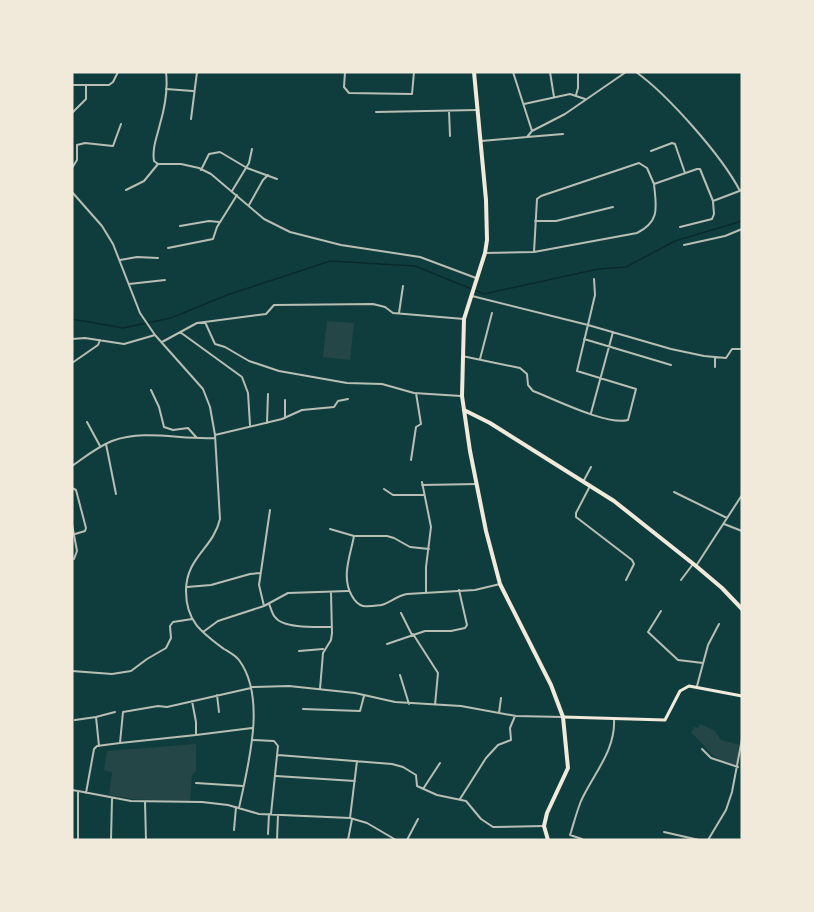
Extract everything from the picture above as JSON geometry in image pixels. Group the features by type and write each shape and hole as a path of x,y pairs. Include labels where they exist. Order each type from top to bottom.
{"highway":[{"path":"474,72 487,215 485,253 464,319 462,396 486,531 500,584 551,685 563,717 568,768 547,813 544,826 548,840"},
{"path":"464,410 490,423 626,510 722,588 742,609"}],"main road":[{"path":"563,717 665,720 680,691 689,686 742,696"}],"street":[{"path":"72,85 111,84 118,72"},
{"path":"158,165 154,161 153,151 164,107 166,72"},
{"path":"191,119 197,72"},
{"path":"345,72 344,87 349,93 412,94 414,72"},
{"path":"513,72 532,131"},
{"path":"550,72 554,97"},
{"path":"576,95 579,86 578,72"},
{"path":"527,137 532,131 565,114 626,72"},
{"path":"636,72 694,130 731,174 741,191 713,201"},
{"path":"72,113 86,99 86,86"},
{"path":"166,88 194,91"},
{"path":"524,104 570,94 585,100"},
{"path":"449,111 450,136"},
{"path":"376,112 477,111"},
{"path":"72,168 77,160 78,145 85,143 114,146 121,124"},
{"path":"481,141 563,134"},
{"path":"651,151 675,144 685,173"},
{"path":"232,191 247,168 252,149"},
{"path":"201,170 206,157 214,152 220,152 247,168 277,178"},
{"path":"126,190 144,181 158,165 181,164 201,170 232,191 264,219 290,232 341,245 420,256 476,279"},
{"path":"485,253 534,252 619,237 643,230 654,220 655,216 654,184 644,165 635,164 537,199 534,252"},
{"path":"654,184 700,169 713,201 714,214 712,219 680,227"},
{"path":"249,205 268,175"},
{"path":"72,192 105,230 120,260 140,313 155,335 203,389 210,407 220,519 216,532 190,566 186,587 187,608 192,619 203,632 238,659 252,688 251,740 234,830"},
{"path":"168,248 213,239 220,222 237,195"},
{"path":"535,220 556,221 614,207"},
{"path":"180,226 209,221 220,222"},
{"path":"684,245 725,236 742,229"},
{"path":"120,260 158,258"},
{"path":"462,356 520,368 527,374 528,385 533,391 591,413 624,421 629,418 636,389 577,371 595,295 594,279"},
{"path":"129,284 165,280"},
{"path":"399,314 403,286"},
{"path":"471,295 588,324 671,349 726,358 732,349 742,349"},
{"path":"162,342 205,322 258,316 270,312 274,305 373,304 399,314 464,319"},
{"path":"480,359 492,313"},
{"path":"205,322 215,344 269,368 347,383 382,384 416,393 462,396"},
{"path":"180,332 242,377 248,393 250,425"},
{"path":"591,413 613,332"},
{"path":"72,339 85,338 124,344 155,335"},
{"path":"584,339 671,365"},
{"path":"72,363 98,345 100,340"},
{"path":"715,357 715,368"},
{"path":"151,390 159,407 164,427 173,430 188,428 199,439"},
{"path":"411,460 416,428 421,424 416,393"},
{"path":"267,423 268,394"},
{"path":"72,466 100,447 121,438 137,435 199,439 285,418 302,410 334,407 338,401 348,399"},
{"path":"285,400 285,418"},
{"path":"87,422 100,447"},
{"path":"106,444 111,459 116,494"},
{"path":"583,482 591,467"},
{"path":"426,592 426,567 431,527 422,484 477,483"},
{"path":"590,486 576,517 632,560 632,570 626,580"},
{"path":"72,488 76,490 86,528 85,531 75,534"},
{"path":"384,489 393,495 424,495"},
{"path":"674,492 727,518"},
{"path":"681,580 724,524 742,495"},
{"path":"264,606 259,591 260,573 270,510"},
{"path":"72,524 77,551 74,559"},
{"path":"724,524 742,531"},
{"path":"330,529 354,536 387,536 410,547 429,549"},
{"path":"354,536 346,574 348,591 357,605 383,604 399,595 475,590 500,584"},
{"path":"186,587 211,585 260,573"},
{"path":"387,644 430,630 451,631 465,628 467,625 459,590"},
{"path":"320,689 324,649 331,640 331,591"},
{"path":"203,632 224,618 264,606 288,593 348,591"},
{"path":"269,604 274,616 280,621 302,627 332,627"},
{"path":"661,611 648,632 678,660 703,663"},
{"path":"401,613 412,635 438,673 435,705"},
{"path":"72,670 112,674 131,671 147,658 166,648 171,638 170,626 173,622 192,619"},
{"path":"697,686 708,645 720,624"},
{"path":"299,651 324,649"},
{"path":"400,675 409,704"},
{"path":"120,743 122,714 126,711 192,701 252,688 284,686 320,689 409,704 461,706 516,716 563,717"},
{"path":"217,695 219,712"},
{"path":"303,709 360,711 364,696"},
{"path":"499,713 501,698"},
{"path":"192,701 196,735"},
{"path":"75,720 115,712"},
{"path":"460,799 486,758 498,746 511,740 510,728 516,716"},
{"path":"96,717 99,746"},
{"path":"568,840 582,801 612,742 615,730 614,718"},
{"path":"86,793 94,749 99,746 252,728"},
{"path":"708,840 728,806 738,767 742,739"},
{"path":"251,740 276,742 278,746 268,834"},
{"path":"702,749 711,758 738,767"},
{"path":"278,756 385,763 403,767 416,775 415,784 437,795 469,803 481,819 493,827 544,826"},
{"path":"348,840 357,761"},
{"path":"423,789 440,763"},
{"path":"276,776 355,781"},
{"path":"196,783 243,786"},
{"path":"72,790 112,799 145,802 202,801 238,807 251,812 351,818 367,823 396,840"},
{"path":"78,792 78,840"},
{"path":"111,840 112,799"},
{"path":"145,802 146,840"},
{"path":"276,840 279,814"},
{"path":"407,840 418,819"},
{"path":"664,832 699,840"},
{"path":"570,835 582,839"}],"shaded area":[{"path":"327,321 354,323 350,360 323,357"},
{"path":"700,724 714,730 721,740 739,745 737,765 714,756 691,733 694,727 698,728"},
{"path":"196,744 196,771 192,775 190,802 133,799 109,795 112,772 104,770 107,751"}],"waterway":[{"path":"72,319 123,328 171,318 227,295 330,261 415,266 484,294 598,269 626,267 675,241 742,221"}]}
